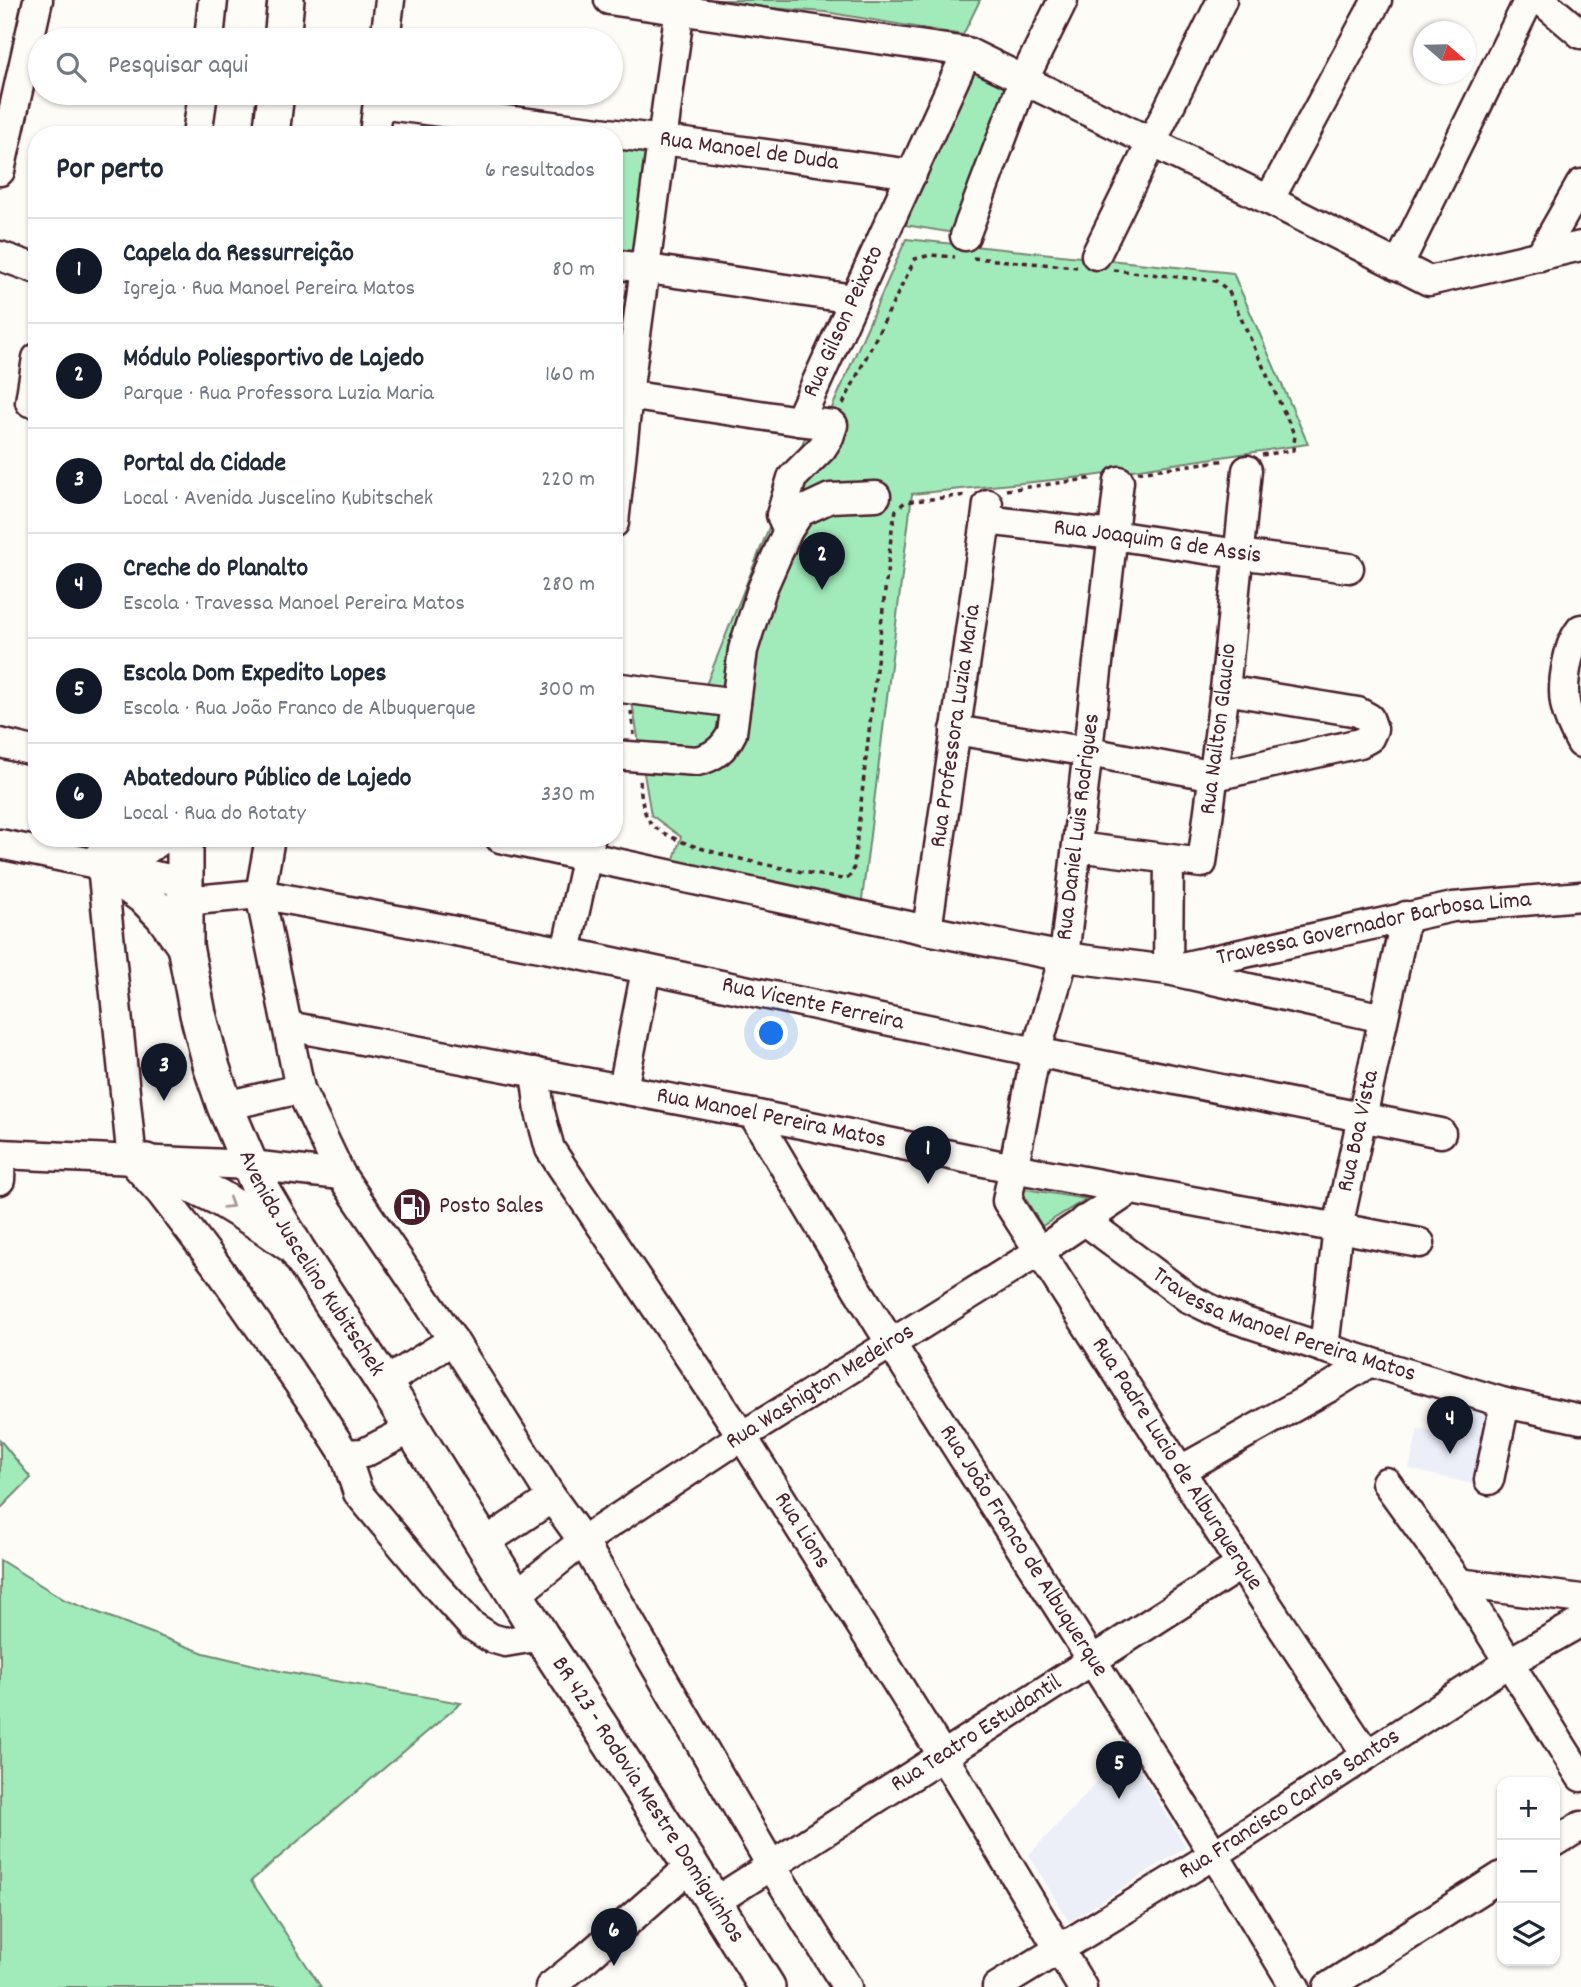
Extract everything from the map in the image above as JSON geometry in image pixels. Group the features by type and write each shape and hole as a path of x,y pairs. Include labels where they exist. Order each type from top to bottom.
{"main road":[{"path":"283,28 286,0"},
{"path":"272,126 275,105"},
{"path":"103,852 133,854 144,847"},
{"name":"Avenida Juscelino Kubitschek","path":"185,847 185,946 212,1068 258,1184 546,1643"},
{"path":"103,852 163,915 185,946"},
{"path":"139,1161 218,1197 298,1250"},
{"name":"BR 423 - Rodovia Mestre Domiguinhos","path":"546,1643 766,1987"}],"street":[{"path":"30,28 38,0"},
{"path":"210,28 214,0"},
{"path":"386,28 390,0"},
{"path":"609,0 680,5 967,51 1429,281 1581,246"},
{"path":"964,250 1024,79 1063,0"},
{"path":"1092,264 1222,0"},
{"path":"1269,200 1377,0"},
{"path":"1398,266 1529,0"},
{"path":"1541,0 1581,34"},
{"path":"623,384 646,268 680,5"},
{"path":"0,172 5,118 28,36"},
{"name":"Rua Gilson Peixoto","path":"623,394 799,421 967,51"},
{"path":"198,126 201,105"},
{"path":"375,126 377,105"},
{"name":"Rua Manoel de Duda","path":"410,105 523,126"},
{"name":"Rua Manoel de Duda","path":"623,137 912,174"},
{"path":"1541,256 1581,184"},
{"path":"0,256 28,267"},
{"path":"623,265 854,299"},
{"path":"788,530 781,515 792,478 822,447 833,425 799,421"},
{"name":"Rua Nailton Glaucio","path":"1077,847 1202,863 1225,690 1238,554 1242,462"},
{"name":"Rua Daniel Luis Rodrigues","path":"1013,1168 1035,1052 1064,957 1120,477"},
{"path":"625,756 697,761 718,753 732,733 743,650 762,589 788,530 800,512 831,498 876,496"},
{"name":"Rua Joaquim G de Assis","path":"988,501 1113,535 1349,568"},
{"name":"Rua Professora Luzia Maria","path":"927,930 988,501"},
{"path":"1581,629 1572,642 1562,691 1566,711 1581,743"},
{"path":"623,688 736,703"},
{"path":"955,730 1215,776 1360,743 1369,738 1373,729 1369,718 1359,712 1225,690"},
{"path":"0,743 28,750"},
{"name":"Rua Vicente Ferreira","path":"0,844 28,846"},
{"name":"Rua Vicente Ferreira","path":"39,847 103,852 184,891 260,894 566,952 1035,1052 1441,1133"},
{"path":"268,847 260,894 300,1089 341,1175 453,1340 552,1498 583,1541 771,1865 847,1987"},
{"path":"566,952 589,848 927,930 1064,957 1168,970 1383,1018"},
{"path":"103,852 139,1161 219,1269 313,1404 345,1454 358,1493 471,1625 491,1638 505,1642 546,1643"},
{"path":"1168,970 1169,859"},
{"name":"Travessa Governador Barbosa Lima","path":"1168,970 1453,907 1581,896"},
{"name":"Rua Boa Vista","path":"1324,1348 1338,1227 1406,916"},
{"path":"623,1089 646,970"},
{"name":"Rua Manoel Pereira Matos","path":"288,1026 753,1114 1013,1168 1420,1243"},
{"name":"Rua Lions","path":"535,1072 540,1112 550,1149 742,1436 943,1756 1082,1987"},
{"path":"225,1106 300,1089"},
{"name":"Rua João Franco de Albuquerque","path":"753,1114 891,1343 1215,1854 1295,1987"},
{"path":"0,1162 139,1161 250,1165 341,1175"},
{"name":"Rua Padre Lucio de Alburquerque","path":"1013,1168 1007,1201 1241,1565 1367,1755"},
{"name":"Rua Washigton Medeiros","path":"516,1595 583,1541 742,1436 1040,1251 1132,1189"},
{"name":"Travessa Manoel Pereira Matos","path":"1084,1220 1188,1298 1222,1314 1505,1403 1581,1419"},
{"path":"384,1383 453,1340"},
{"path":"1181,1470 1370,1362"},
{"path":"1489,1480 1505,1403"},
{"path":"345,1454 364,1453 413,1429"},
{"path":"1386,1482 1460,1583 1581,1777"},
{"path":"484,1543 552,1498"},
{"name":"Rua Teatro Estudantil","path":"713,1903 1241,1565"},
{"path":"1460,1583 1581,1599"},
{"name":"Rua Francisco Carlos Santos","path":"997,1987 1215,1854 1508,1663 1581,1622"},
{"path":"1558,1840 1581,1826"},
{"path":"550,1987 691,1866"},
{"path":"1328,1987 1497,1879"}],"path":[{"path":"623,711 625,756 650,823 669,837 768,865 848,878 853,873 896,510 905,502 988,501 1120,477 1242,462 1293,450 1295,444 1295,436 1227,290 1216,281 964,250 915,259 833,425"}],"shaded area":[{"path":"1470,1404 1497,1412 1480,1486 1409,1469 1418,1429 1462,1438"},
{"path":"1127,1750 1186,1847 1069,1922 1029,1855"}],"green space":[{"path":"691,0 980,0 963,35 825,12"},
{"path":"974,66 1011,86 954,233 905,225"},
{"path":"623,148 654,153 640,261 623,259"},
{"path":"906,239 1233,273 1308,444 1092,476 912,494 861,908 673,862 681,837 651,815 631,696 705,687 806,435 821,433"},
{"path":"1019,1188 1086,1199 1042,1226"},
{"path":"0,1440 31,1478 0,1509"},
{"path":"0,1560 65,1600 204,1653 284,1672 461,1703 251,1881 321,1987 0,1987"}],"place":[{"name":"Módulo Poliesportivo de Lajedo","path":"822,590"},
{"name":"Portal da Cidade","path":"164,1101"},
{"name":"Capela da Ressurreição","path":"928,1184"},
{"name":"Posto Sales","path":"412,1207"},
{"name":"Creche do Planalto","path":"1450,1454"},
{"name":"Escola Dom Expedito Lopes","path":"1119,1799"},
{"name":"Abatedouro Público de Lajedo","path":"614,1966"}]}
